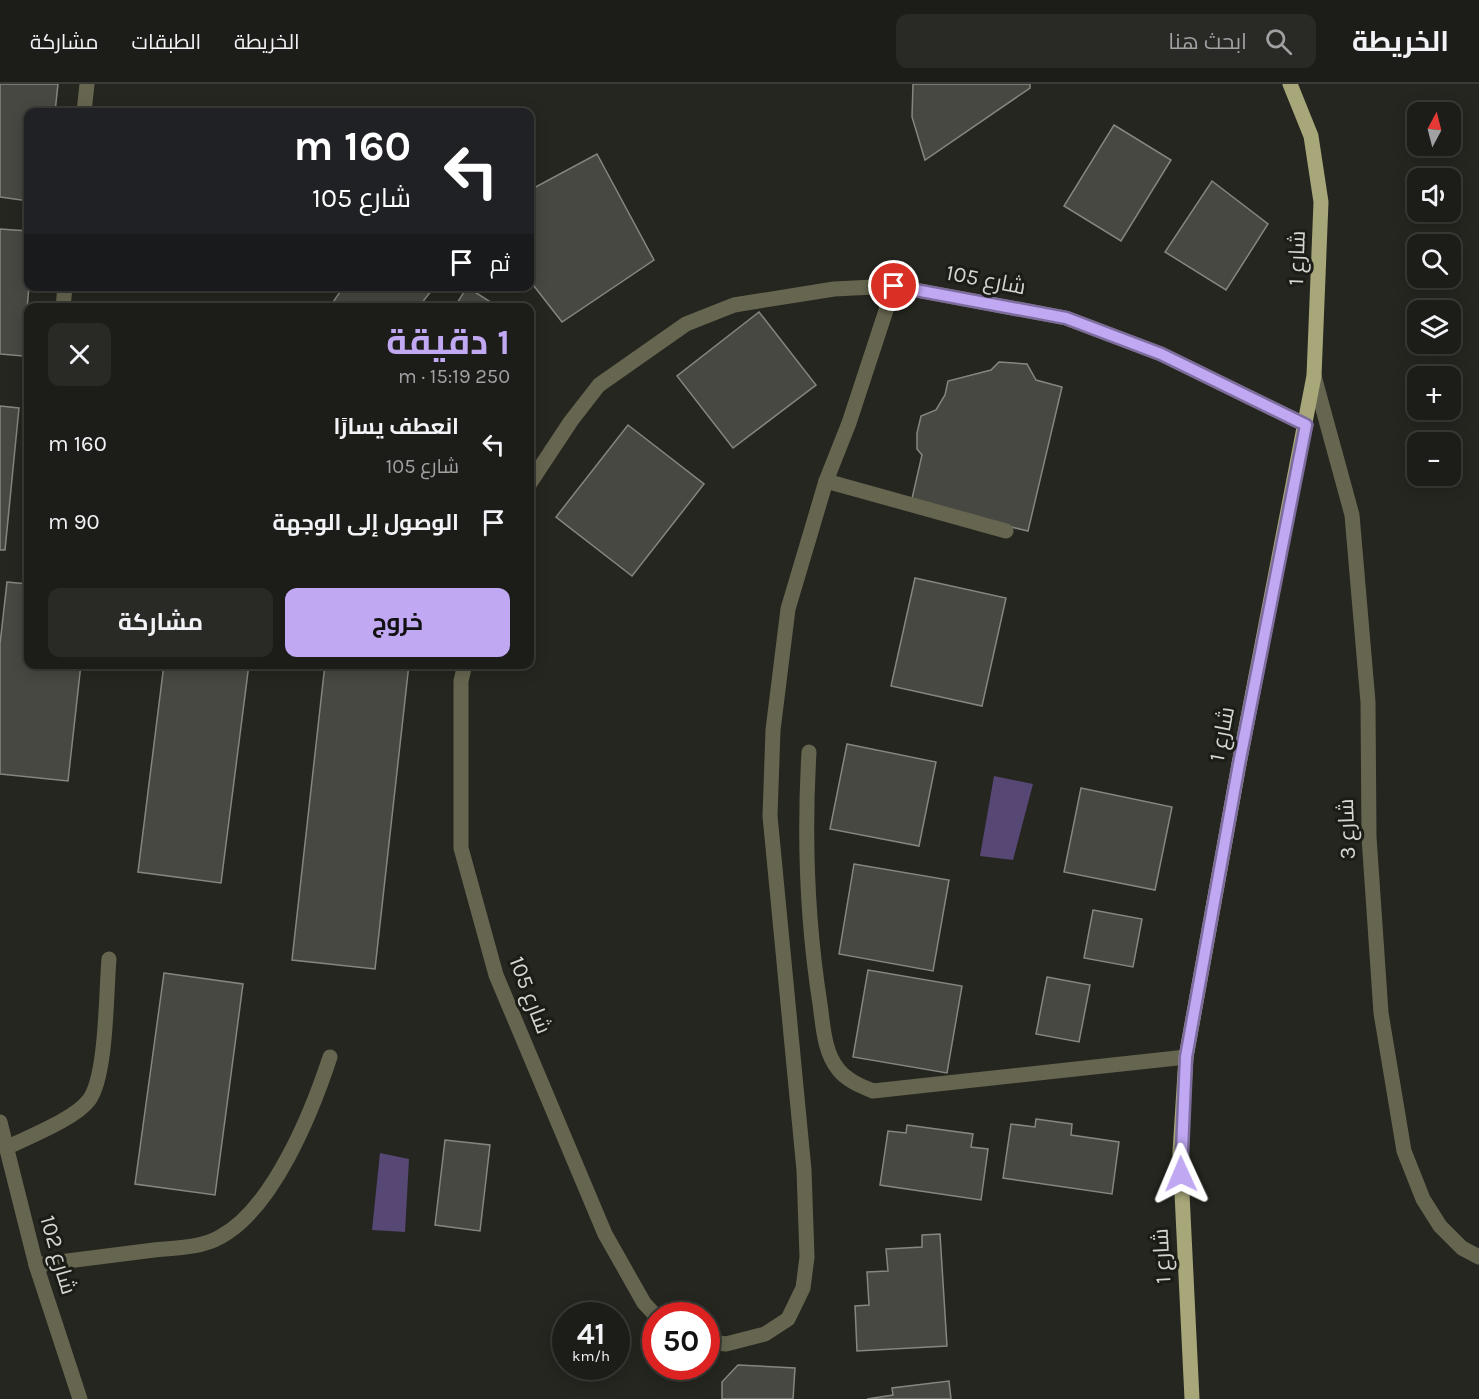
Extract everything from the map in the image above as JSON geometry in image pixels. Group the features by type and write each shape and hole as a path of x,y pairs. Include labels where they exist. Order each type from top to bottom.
{"main road":[{"name":"شارع 1","path":"1192,1399 1180,1152 1186,1057 1239,764 1314,376 1321,202 1311,136 1290,84"}],"street":[{"path":"84,108 87,84"},
{"path":"720,1343 726,1344 765,1334 788,1319 803,1288 807,1257 804,1170 770,816 773,730 788,609 826,481 849,423 894,286"},
{"name":"شارع 105","path":"534,477 571,421 599,385 686,324 734,304 834,289 894,286 1066,318 1161,354 1306,425"},
{"name":"شارع 3","path":"1314,376 1353,515 1368,702 1369,837 1381,1013 1404,1151 1423,1198 1440,1226 1462,1248 1479,1257"},
{"path":"826,481 1006,531"},
{"name":"شارع 105","path":"464,669 461,681 461,848 475,904 496,975 605,1234 643,1302"},
{"path":"809,752 807,788 809,918 825,1041 838,1069 853,1082 873,1091 1186,1057"},
{"path":"6,1148 69,1116 88,1101 95,1090 101,1055 109,959"},
{"path":"36,1265 190,1246 219,1238 241,1222 292,1152 315,1104 330,1058"},
{"name":"شارع 102","path":"0,1122 36,1265 80,1399"}],"shaded area":[{"path":"994,776 1033,784 1013,860 980,856"},
{"path":"380,1153 409,1159 405,1232 372,1230"}],"building":[{"path":"0,84 58,84 55,108 24,108 24,200 0,197"},
{"path":"913,84 1030,84 1030,88 925,160 912,117"},
{"path":"1114,125 1171,160 1121,241 1064,206"},
{"path":"597,154 654,260 562,322 534,286 534,188"},
{"path":"1212,181 1268,224 1226,290 1165,252"},
{"path":"0,229 24,231 24,291 29,291 28,303 24,303 23,356 0,354"},
{"path":"341,291 431,291 422,303 332,303"},
{"path":"465,291 473,291 492,303 457,303"},
{"path":"759,312 816,385 733,448 677,376"},
{"path":"999,362 1027,364 1036,380 1062,387 1028,531 911,503 922,455 917,449 917,433 921,416 936,410 945,395 948,381 991,370"},
{"path":"0,406 19,408 5,550 0,550"},
{"path":"628,425 704,484 632,576 556,517"},
{"path":"915,578 1006,598 982,706 891,686"},
{"path":"7,582 24,584 24,669 80,669 68,781 0,774 0,644"},
{"path":"163,669 248,669 221,883 138,872"},
{"path":"324,669 408,669 375,969 292,960"},
{"path":"847,744 936,762 919,846 830,829"},
{"path":"1081,788 1172,807 1155,890 1064,872"},
{"path":"854,864 949,880 933,971 839,954"},
{"path":"1093,910 1142,919 1133,967 1084,958"},
{"path":"868,970 962,986 947,1073 853,1057"},
{"path":"164,973 243,984 215,1195 135,1184"},
{"path":"1047,977 1090,985 1079,1042 1036,1034"},
{"path":"1036,1119 1072,1124 1071,1135 1119,1142 1112,1194 1003,1178 1011,1124 1035,1127"},
{"path":"907,1125 973,1134 971,1147 988,1149 981,1200 880,1185 888,1131 906,1133"},
{"path":"445,1140 490,1145 480,1231 435,1225"},
{"path":"940,1234 947,1346 857,1351 855,1306 869,1305 867,1272 888,1271 886,1249 922,1247 922,1235"},
{"path":"738,1365 795,1368 793,1399 722,1399 722,1382"},
{"path":"949,1381 951,1399 867,1399 893,1395 892,1388"}],"route":[{"path":"894,286 1066,318 1161,354 1306,425 1239,764 1186,1057 1180,1152 1181,1174"}]}
